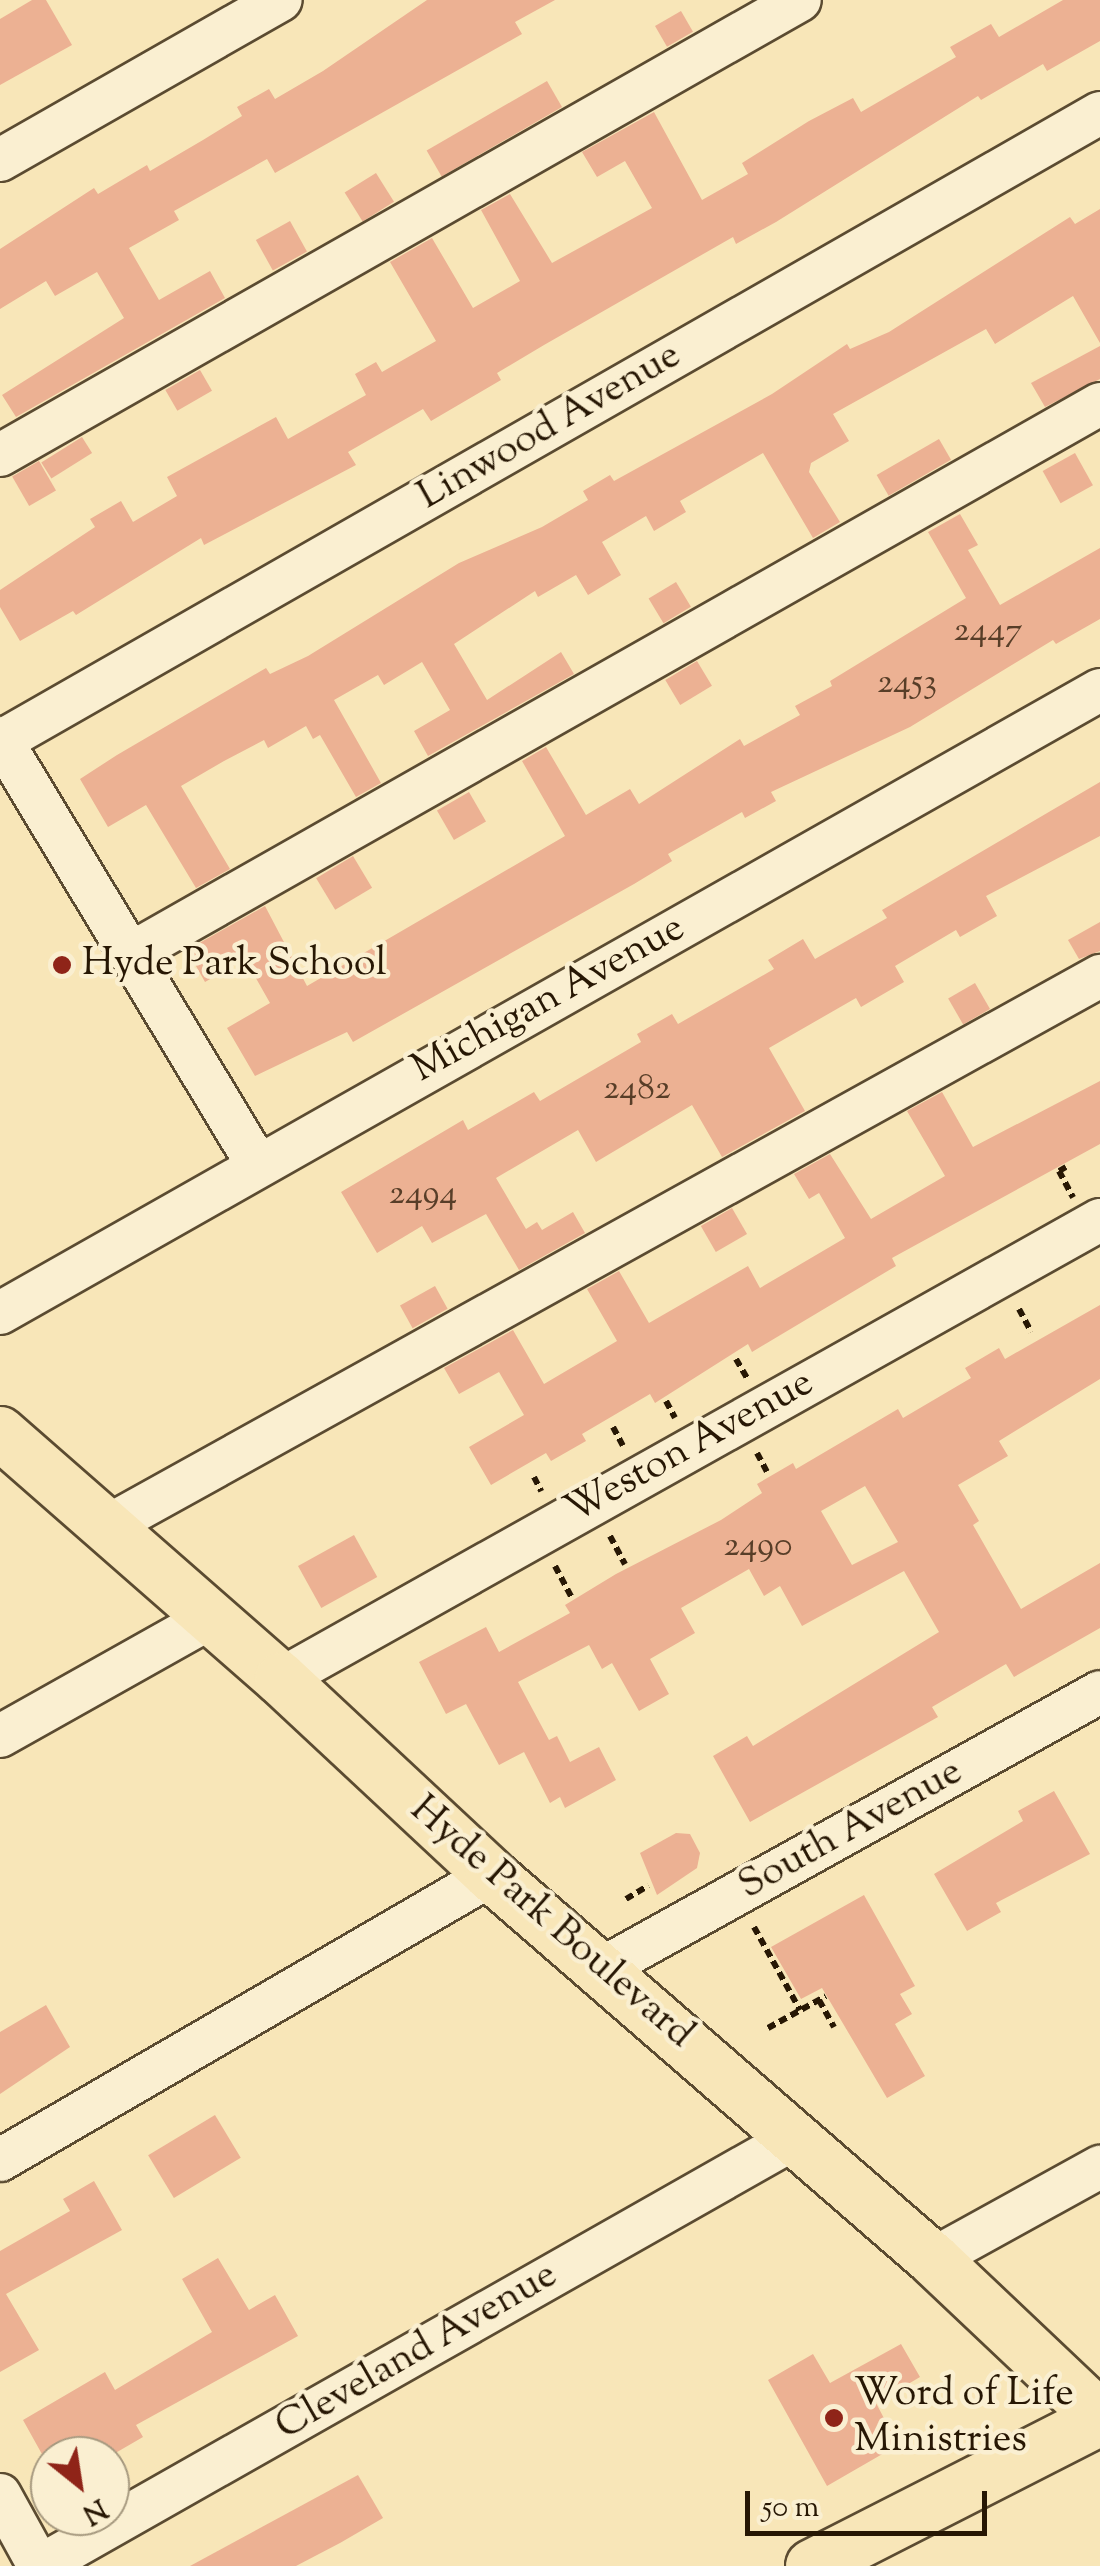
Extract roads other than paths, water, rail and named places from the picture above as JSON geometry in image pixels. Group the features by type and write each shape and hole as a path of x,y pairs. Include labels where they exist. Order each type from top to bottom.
{"main road":[{"name":"Hyde Park Boulevard","path":"0,1433 281,1679 490,1875 603,1968 933,2259 1100,2418"},
{"path":"812,2566 1100,2418"}],"street":[{"path":"0,160 281,0"},
{"path":"0,455 800,0"},
{"name":"Linwood Avenue","path":"1,740 1100,112"},
{"path":"130,954 1100,404"},
{"name":"Michigan Avenue","path":"0,1314 258,1164 1100,690"},
{"path":"1,740 258,1164"},
{"path":"106,1527 1100,976"},
{"name":"Weston Avenue","path":"281,1679 1088,1212"},
{"path":"0,1736 210,1618"},
{"name":"South Avenue","path":"603,1968 1100,1692"},
{"path":"0,2160 490,1875"},
{"name":"Cleveland Avenue","path":"40,2566 794,2138"},
{"path":"933,2259 1100,2167"},
{"path":"0,2494 40,2566"}],"place":[{"name":"Hyde Park School","path":"62,965"},
{"name":"Word of Life Ministries","path":"834,2418"}]}
